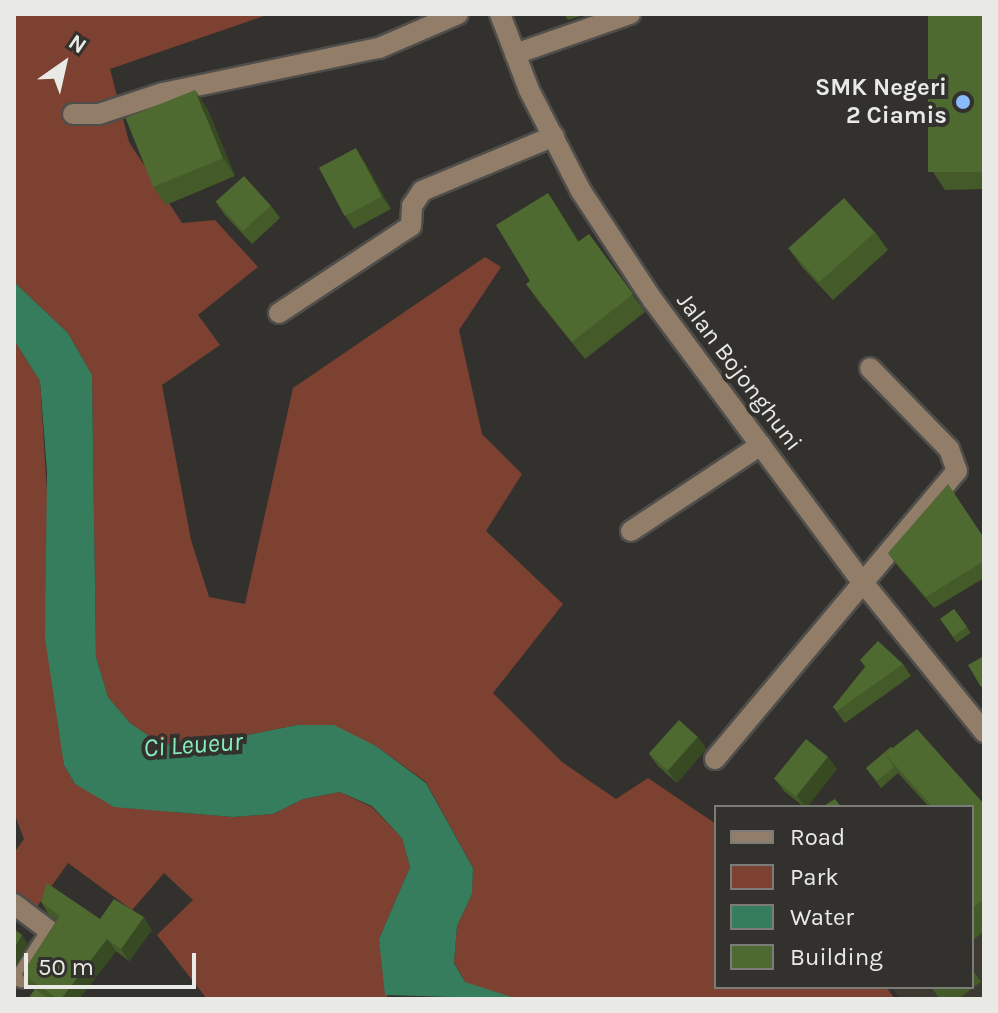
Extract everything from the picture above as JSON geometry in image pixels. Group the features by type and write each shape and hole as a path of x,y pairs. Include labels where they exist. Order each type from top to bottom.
{"street":[{"path":"73,114 99,114 163,93 379,48 458,14"},
{"name":"Jalan Bojonghuni","path":"500,14 515,54 581,191 652,299 861,580 984,732"},
{"path":"515,54 630,14"},
{"path":"279,313 411,226 412,206 422,191 554,136"},
{"path":"715,759 861,580 958,468 949,449 870,368"},
{"path":"631,531 761,445"},
{"path":"14,904 51,932 22,977"}],"shaded area":[{"path":"984,881 984,999 901,999 894,989 974,989 974,889"}],"green space":[{"path":"14,14 270,14 110,69 129,142 182,223 215,220 258,267 198,315 220,345 162,385 191,540 209,597 245,604 293,388 485,257 501,267 459,330 482,434 522,474 486,531 563,604 493,693 562,762 616,799 648,778 714,823 714,989 888,989 895,999 518,999 488,993 465,982 454,962 457,926 472,894 473,868 426,782 376,746 297,725 183,748 158,742 130,723 108,697 96,657 92,375 68,333 14,282"},
{"path":"14,340 40,381 64,765 75,784 174,812 233,817 273,814 303,799 340,792 372,807 402,838 410,867 379,939 388,999 207,999 157,935 193,900 164,873 132,910 68,863 36,908 14,892 14,853 24,839 14,813"}],"water":[{"path":"14,282 68,333 92,375 96,657 108,697 130,723 158,742 183,748 297,725 334,725 376,746 426,783 473,868 472,894 457,926 454,963 465,982 518,999 385,995 379,939 410,867 402,838 372,806 340,792 303,799 273,814 233,817 114,807 75,784 64,765 45,638 47,472 40,381 14,340"}],"building":[{"name":"SMK Negeri 2 Ciamis","path":"928,14 984,14 984,172 928,172"},
{"path":"195,90 223,159 153,187 125,118"},
{"path":"356,148 382,197 345,216 319,168"},
{"path":"244,176 271,206 243,231 216,201"},
{"path":"548,193 578,242 589,234 633,294 572,342 526,284 530,281 496,225"},
{"path":"844,198 875,232 819,282 788,248"},
{"path":"948,484 984,538 984,561 926,597 888,553"},
{"path":"954,609 967,627 953,637 940,619"},
{"path":"878,641 903,664 837,711 833,707 866,666 860,660"},
{"path":"984,656 984,686 981,687 968,665"},
{"path":"679,720 698,737 667,770 649,753"},
{"path":"917,729 984,804 984,899 974,906 974,805 931,805 885,754"},
{"path":"806,739 828,757 796,796 774,779"},
{"path":"891,747 885,754 894,767 877,781 866,768"},
{"path":"835,799 840,805 825,805"},
{"path":"47,883 100,919 114,899 144,917 121,949 107,939 61,999 22,974 60,916 41,902"},
{"path":"14,929 22,935 14,949"},
{"path":"35,989 49,999 28,999"}],"place":[{"name":"SMK Negeri 2 Ciamis","path":"963,102"}],"water label":[{"name":"Ci Leueur","path":"193,745"}]}
